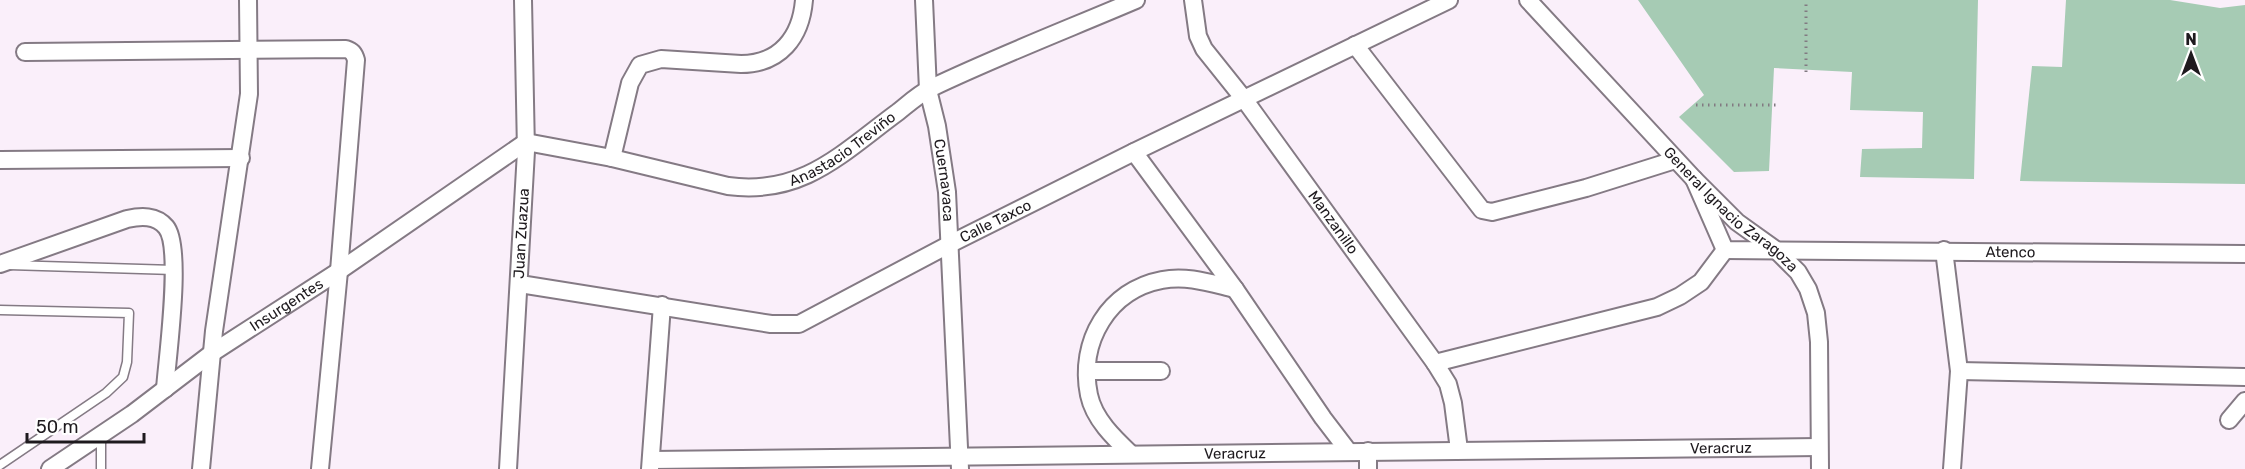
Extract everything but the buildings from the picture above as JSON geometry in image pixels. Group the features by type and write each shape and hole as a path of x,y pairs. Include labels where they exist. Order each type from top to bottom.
{"street":[{"path":"201,469 212,353 249,94 248,0"},
{"name":"Juan Zuazua","path":"508,469 520,284 526,142 524,0"},
{"path":"612,158 630,83 640,65 661,59 741,64 766,61 788,45 798,28 804,0"},
{"name":"Cuernavaca","path":"924,0 928,90 944,164 960,462"},
{"name":"Anastacio Treviño","path":"526,142 612,158 729,186 759,188 780,186 813,174 928,90 1136,0"},
{"name":"Manzanillo","path":"1193,0 1198,36 1204,49 1244,99 1436,363 1448,384 1453,403 1459,450"},
{"name":"Calle Taxco","path":"520,284 771,324 800,324 950,244 1134,152 1449,0"},
{"name":"General Ignacio Zaragoza","path":"1528,0 1675,160 1737,222 1776,250 1798,272 1808,290 1816,313 1820,342 1820,469"},
{"path":"1355,45 1482,210 1492,212 1586,188 1675,160"},
{"path":"25,52 249,49 346,49 351,51 356,60 320,469"},
{"name":"Insurgentes","path":"50,469 165,389 212,353 339,272 526,142"},
{"path":"1134,152 1235,289 1323,418 1349,452"},
{"path":"0,160 241,158"},
{"path":"1436,363 1657,307 1701,282 1725,250 1694,179"},
{"path":"0,265 127,219 147,217 158,220 167,228 171,236 174,270 165,389"},
{"name":"Atenco","path":"1725,250 2245,254"},
{"path":"1944,250 1959,371 1952,469"},
{"path":"1131,454 1098,417 1089,395 1087,371 1097,325 1117,301 1141,285 1164,279 1188,278 1235,289"},
{"path":"650,465 662,305"},
{"path":"1087,371 1161,371"},
{"path":"1959,371 2245,377"},
{"path":"2229,420 2245,401"},
{"name":"Veracruz","path":"650,465 960,462 1131,454 1819,447"},
{"path":"1368,451 1368,469"}],"lane":[{"path":"0,265 174,270"},
{"path":"0,310 129,313 127,362 123,377 106,393 0,465"},
{"path":"101,434 102,469"}],"path":[{"path":"1806,0 1806,72"},
{"path":"1696,105 1779,105"}],"green space":[{"path":"1638,0 1978,0 1974,179 1860,177 1862,149 1922,148 1923,112 1850,110 1852,72 1774,68 1769,171 1734,172 1679,117 1704,95"},
{"path":"2066,0 2170,0 2220,8 2245,5 2245,184 2020,181 2032,66 2062,67"}]}
